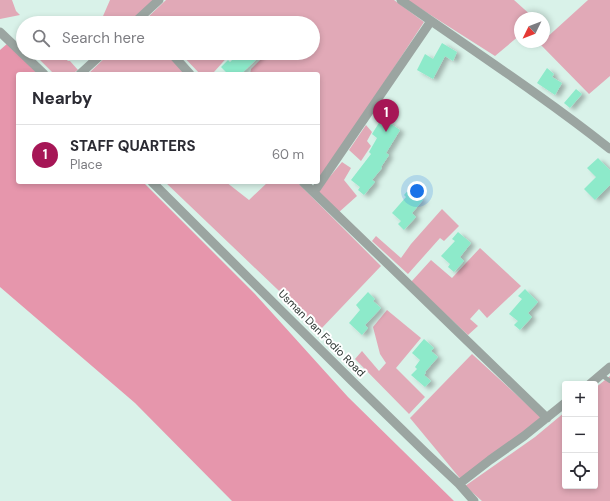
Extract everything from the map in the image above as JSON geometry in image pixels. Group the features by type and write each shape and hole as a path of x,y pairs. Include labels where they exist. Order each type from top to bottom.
{"street":[{"path":"144,16 159,0"},
{"path":"401,0 526,86 610,149"},
{"path":"320,183 431,21"},
{"path":"0,32 16,47"},
{"path":"29,60 42,72"},
{"path":"82,72 95,60"},
{"path":"177,60 188,72"},
{"name":"Usman Dan Fodio Road","path":"154,184 352,381 460,484 474,501"},
{"path":"305,184 547,418"},
{"path":"314,192 319,184"},
{"path":"594,381 610,367"},
{"path":"460,484 562,406"}],"lane":[{"path":"601,375 610,381"}],"shaded area":[{"path":"0,0 12,0 16,11 20,15 0,19"},
{"path":"110,0 154,0 137,16 103,16"},
{"path":"166,0 394,0 424,22 361,118 320,176 320,72 250,72 251,69 260,60 320,60 320,16 149,16"},
{"path":"407,0 514,0 527,12 514,12 514,40 495,56"},
{"path":"588,0 610,0 610,76 589,94 544,48 550,48 550,35"},
{"path":"8,43 16,51 16,60 24,60 36,72 16,72 16,184 145,184 255,294 348,397 454,501 232,501 135,403 0,287 0,50"},
{"path":"40,60 67,60 70,61 78,70 75,72 52,72"},
{"path":"103,60 172,60 184,72 90,72"},
{"path":"187,60 225,60 214,72 198,72"},
{"path":"366,125 372,132 367,141 371,146 361,161 349,150"},
{"path":"342,162 351,168 344,180 357,196 338,213 317,192"},
{"path":"167,184 229,184 249,200 266,184 299,184 381,266 320,330"},
{"path":"442,209 459,226 444,241 440,238 408,274 372,241 376,236 401,258 411,244"},
{"path":"480,248 521,286 487,318 479,309 470,319 478,326 468,335 411,282 431,260 452,278"},
{"path":"387,310 421,338 396,368 425,397 409,414 355,359 362,351 379,371 386,363 380,354 373,327"},
{"path":"472,354 544,420 463,482 410,418"},
{"path":"610,376 610,501 482,501 465,486 535,437 562,414 562,489 598,489 598,386"}],"building":[{"path":"442,43 457,52 453,61 445,56 433,79 417,70 425,54 433,59"},
{"path":"228,60 230,62 232,60 256,60 243,72 226,72 221,67"},
{"path":"547,68 554,74 552,77 562,83 555,95 537,83"},
{"path":"576,89 582,94 570,108 564,103"},
{"path":"382,118 400,130 386,153 389,155 381,167 382,168 372,180 375,182 364,195 358,190 360,187 351,180 371,154 369,152 377,138 372,134"},
{"path":"598,158 610,170 610,185 595,200 584,189 596,177 587,168"},
{"path":"410,188 423,200 412,213 416,217 404,230 398,224 401,221 392,213 406,197 404,195"},
{"path":"458,232 471,243 460,257 464,261 454,272 448,267 450,264 441,256 455,241 452,239"},
{"path":"525,289 538,302 528,313 532,317 520,330 514,325 518,321 509,314 522,299 518,296"},
{"path":"368,292 375,299 373,301 381,308 365,325 368,328 362,335 349,323 360,310 356,305"},
{"path":"424,339 434,348 431,351 438,357 425,372 426,373 424,375 431,381 425,387 411,375 417,369 415,367 420,360 412,353"}],"place":[{"name":"STAFF QUARTERS","path":"386,132"}]}
